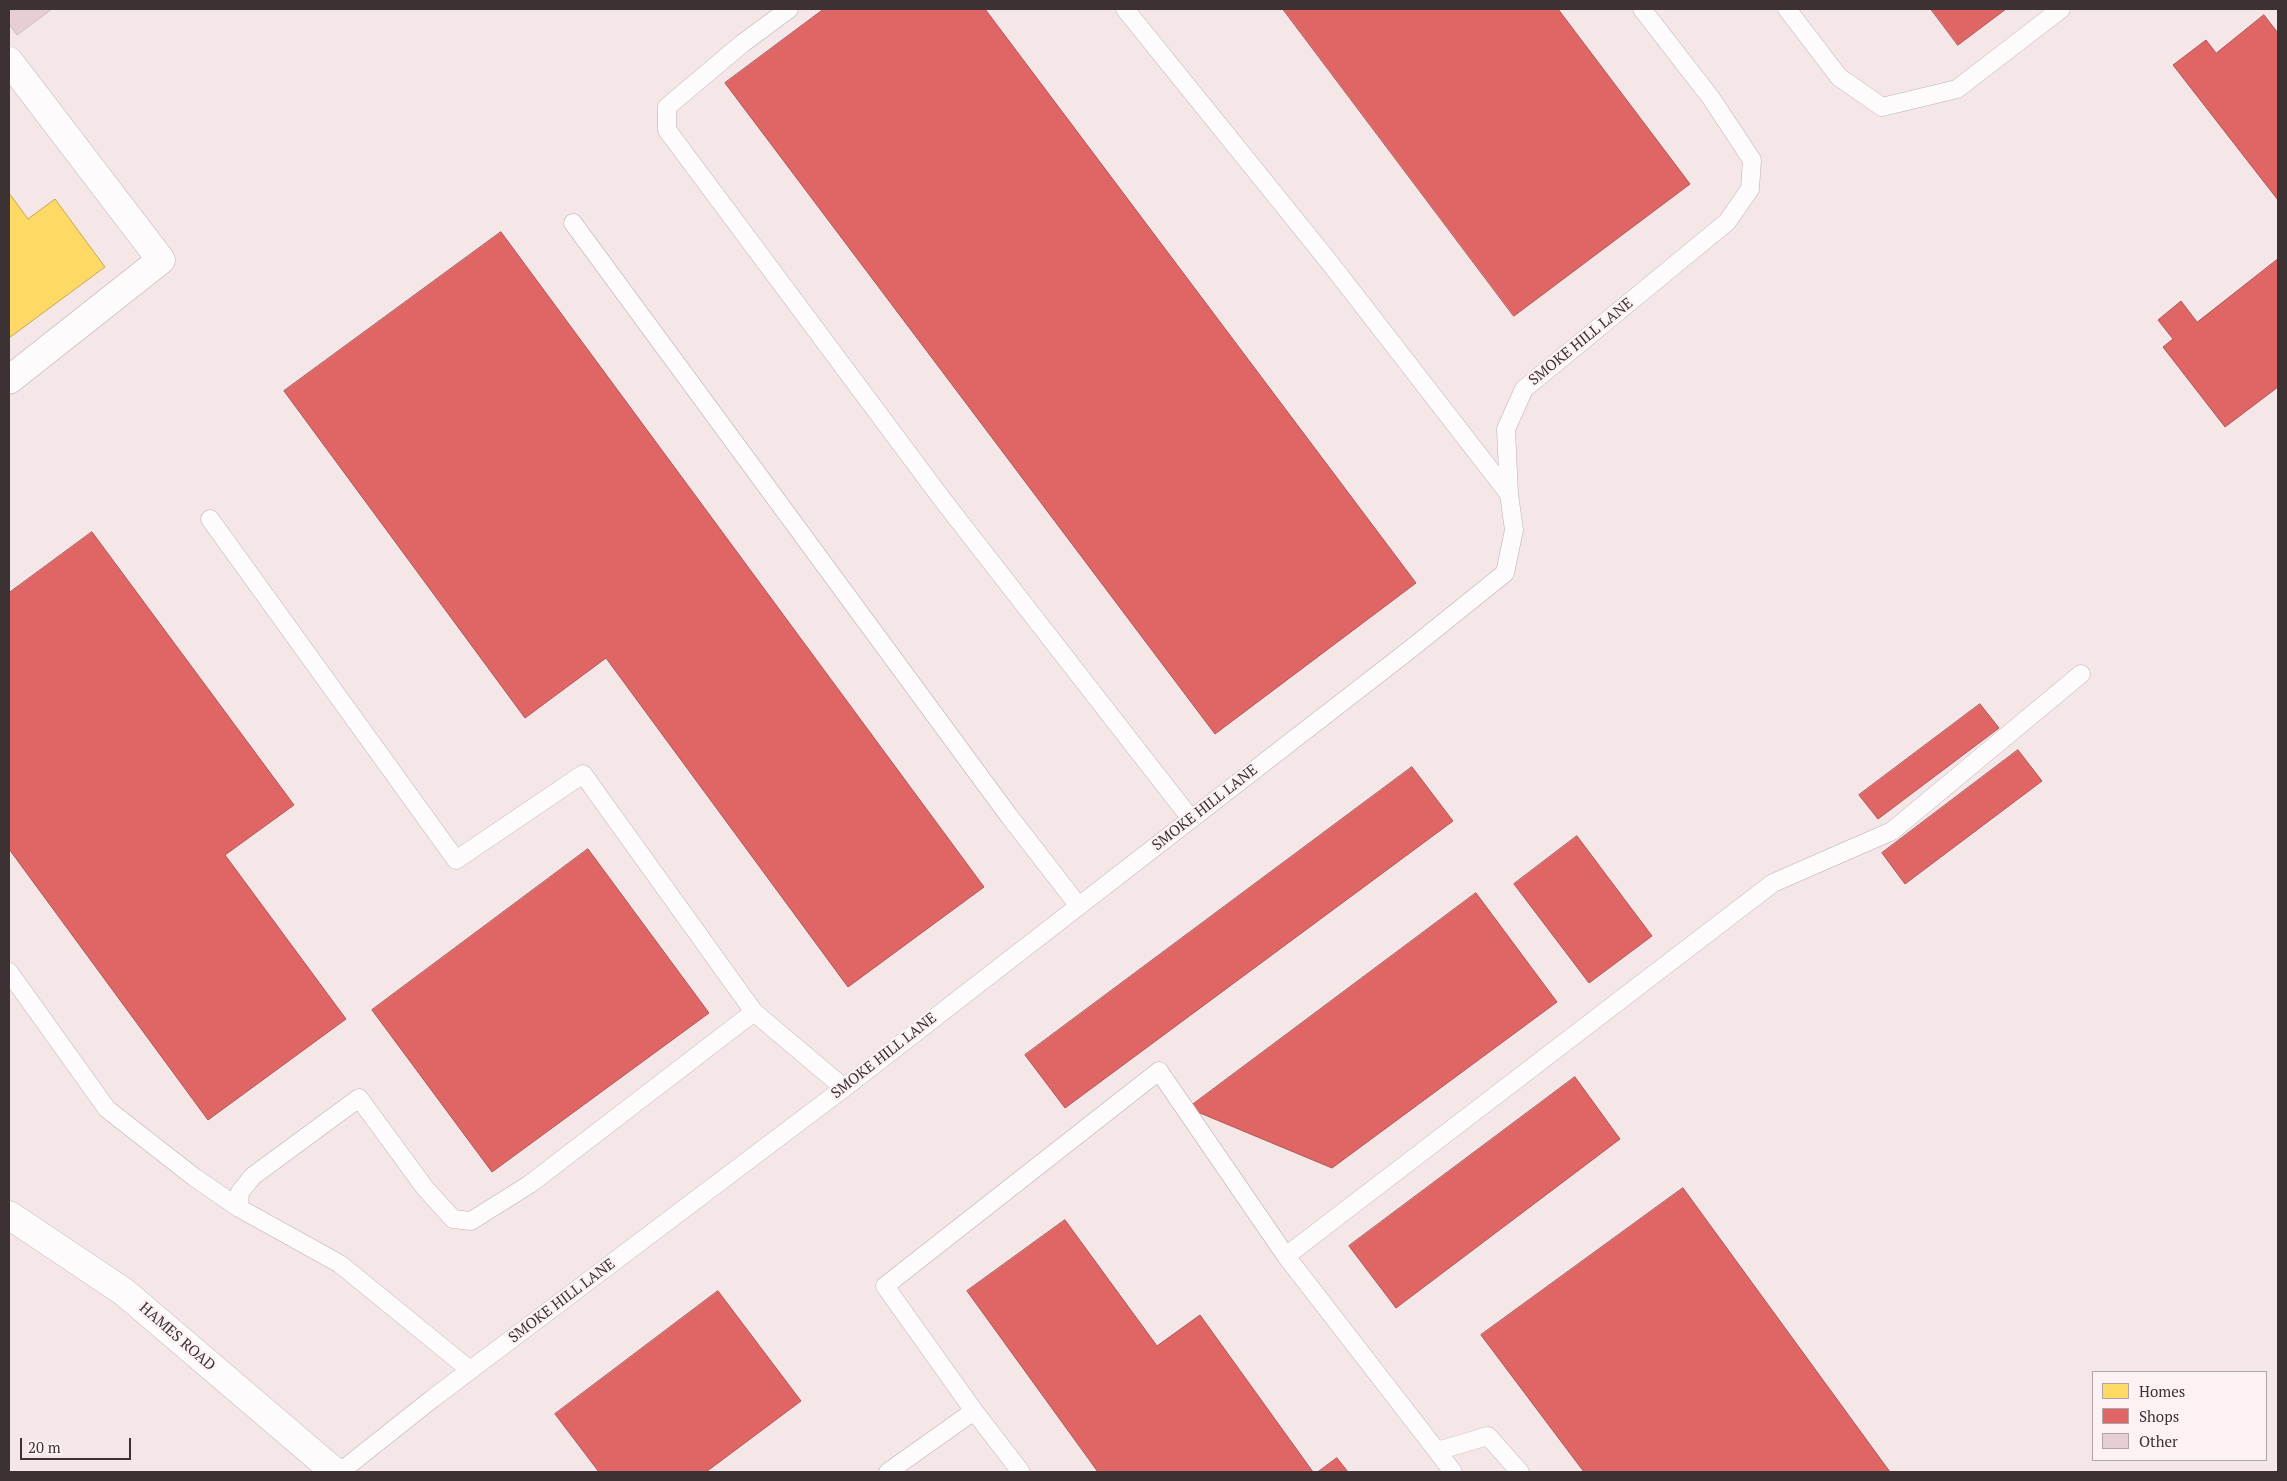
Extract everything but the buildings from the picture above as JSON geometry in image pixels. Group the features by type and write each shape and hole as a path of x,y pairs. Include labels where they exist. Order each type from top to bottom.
{"street":[{"path":"9,61 161,260 9,380"},
{"name":"HAMES ROAD","path":"9,1215 124,1292 335,1472"}],"lane":[{"path":"789,9 743,43 668,107 667,130 942,499 1191,819"},
{"path":"1126,9 1330,263 1509,494"},
{"name":"SMOKE HILL LANE","path":"340,1472 470,1370 844,1088 1505,573 1514,530 1509,494 1506,429 1524,389 1727,222 1750,189 1752,160 1711,98 1642,9"},
{"path":"1787,9 1839,77 1882,107 1957,89 2061,9"},
{"path":"573,223 1009,816 1078,905"},
{"path":"210,519 456,860 583,774 754,1012 844,1088"},
{"path":"1286,1256 1773,883 1892,831 2080,674"},
{"path":"9,972 107,1110 194,1177 239,1208 340,1264 470,1370"},
{"path":"239,1208 240,1192 252,1176 359,1098 425,1188 454,1219 471,1221 530,1184 754,1012"},
{"path":"1021,1472 974,1411 885,1286 1159,1071 1286,1256 1453,1472"},
{"path":"888,1472 974,1411"},
{"path":"1437,1451 1488,1436 1520,1472"}]}
